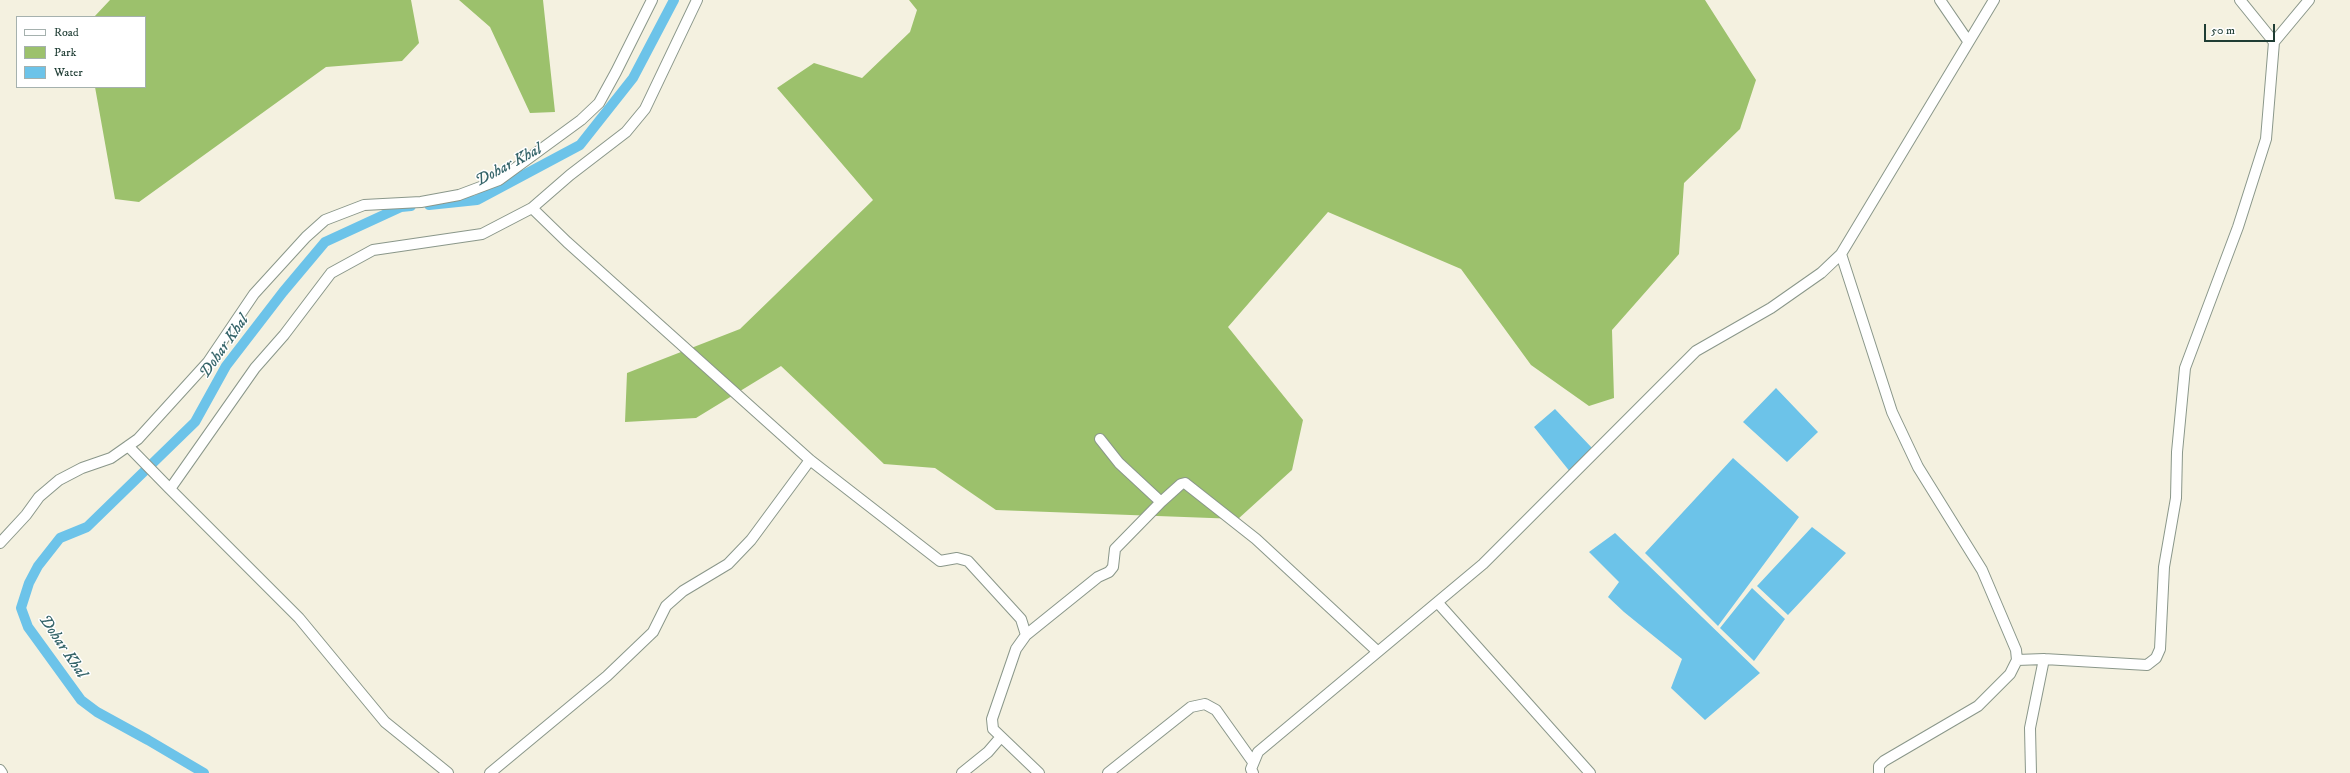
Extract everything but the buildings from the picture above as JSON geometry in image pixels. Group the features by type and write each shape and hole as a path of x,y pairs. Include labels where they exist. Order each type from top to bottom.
{"street":[{"path":"0,543 26,515 39,497 59,480 82,468 111,458 138,439 208,362 254,294 306,237 325,220 364,205 421,202 459,195 499,180 581,120 599,102 616,72 652,0"},
{"path":"170,489 255,368 284,335 332,274 373,250 482,234 532,208 570,174 626,132 645,109 697,0"},
{"path":"1940,0 1968,41"},
{"path":"1253,773 1251,770 1258,752 1377,651 1438,603 1483,564 1696,351 1771,308 1821,273 1841,254 1994,0"},
{"path":"2240,0 2274,42"},
{"path":"2017,660 2044,659 2147,665 2156,658 2160,649 2164,567 2176,498 2177,452 2185,368 2238,227 2266,139 2274,42 2309,0"},
{"path":"532,208 566,242 810,460 940,560 957,558 968,561 1021,619 1026,635"},
{"path":"1841,254 1892,412 1918,467 1982,570 2016,650 2017,660 2010,674 1978,706 1884,761 1879,766 1879,773"},
{"path":"1100,439 1119,462 1161,502"},
{"path":"128,446 299,618 385,722 448,773"},
{"path":"490,773 607,676 653,632 666,606 684,591 728,564 751,540 810,460"},
{"path":"1039,773 992,729 992,719 1016,649 1026,635 1098,577 1109,572 1113,567 1116,549 1161,502 1181,484 1185,483 1189,485 1267,549 1377,651"},
{"path":"1438,603 1590,773"},
{"path":"2031,773 2030,728 2044,659"},
{"path":"1108,773 1191,707 1205,704 1216,710 1253,762"},
{"path":"962,773 988,752 1000,738"}],"green space":[{"path":"110,0 411,0 419,43 402,61 326,67 139,202 115,199 95,88 146,88 146,16 95,16"},
{"path":"459,0 543,0 555,112 530,113 490,27"},
{"path":"909,0 1705,0 1756,80 1740,129 1684,183 1679,254 1612,330 1614,398 1589,406 1531,365 1461,269 1328,212 1228,327 1303,420 1292,470 1238,519 996,510 935,468 884,464 781,366 696,418 625,422 627,373 740,329 873,200 777,88 814,63 862,78 910,32 917,10"}],"water":[{"path":"1776,388 1818,432 1787,462 1743,422"},
{"path":"1555,409 1593,449 1571,473 1534,427"},
{"path":"1733,458 1799,517 1718,626 1645,553"},
{"path":"1812,527 1846,553 1788,615 1757,586"},
{"path":"1615,533 1760,673 1705,720 1671,688 1682,659 1624,612 1608,597 1619,582 1589,552"},
{"path":"1752,588 1785,619 1754,661 1720,628"}],"waterway":[{"name":"Dohar Khal","path":"429,205 477,200 580,145 633,78 674,0"},
{"name":"Dohar Khal","path":"204,773 97,712 81,700 28,627 21,608 29,583 38,566 60,538 87,527 195,422 226,366 283,292 325,242 401,207 411,206"}]}
